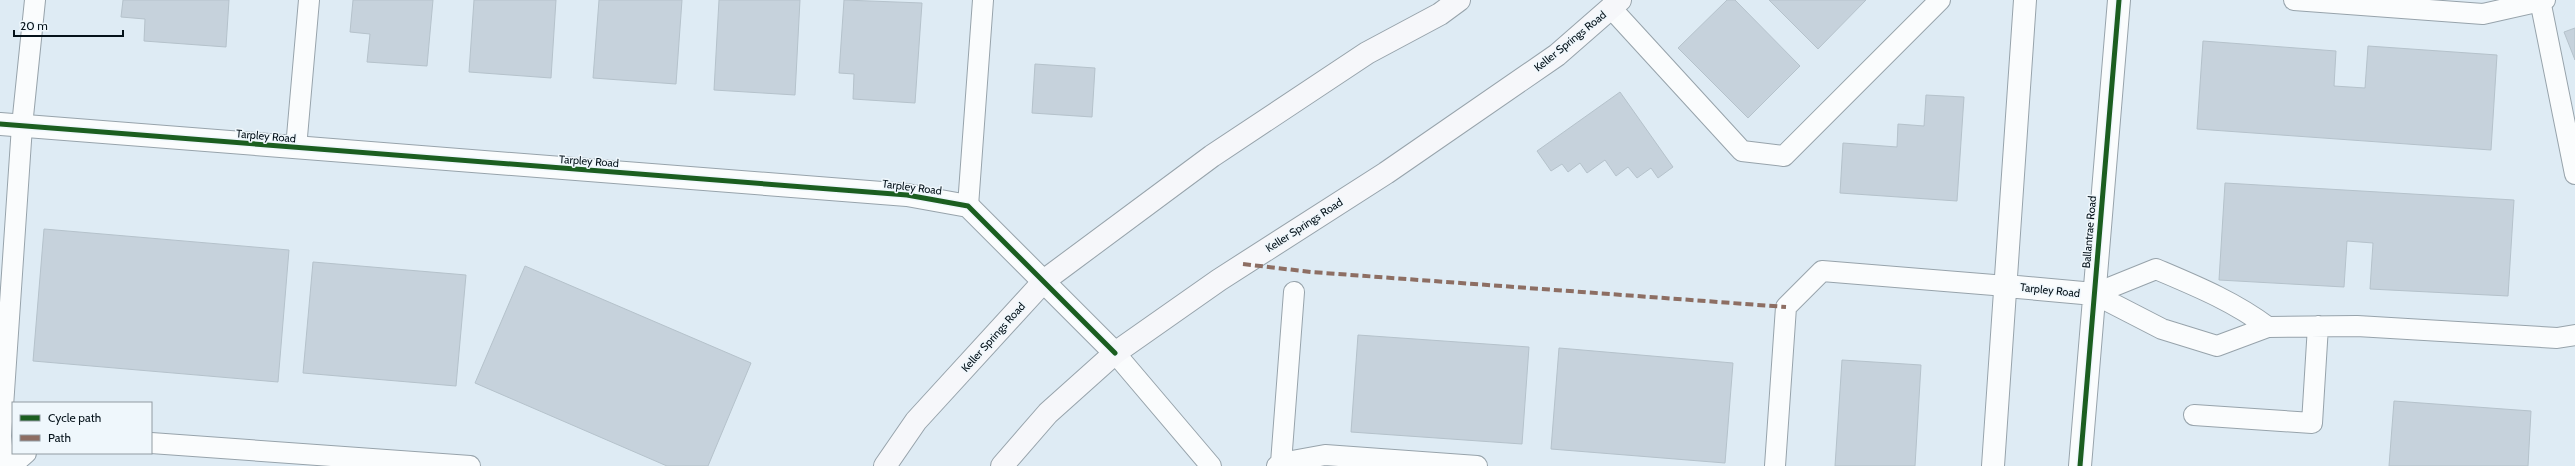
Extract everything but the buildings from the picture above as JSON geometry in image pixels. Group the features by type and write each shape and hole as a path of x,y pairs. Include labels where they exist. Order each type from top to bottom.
{"main road":[{"name":"Keller Springs Road","path":"885,466 916,421 1045,280 1212,156 1367,53 1440,14 1459,0"},
{"name":"Keller Springs Road","path":"1002,466 1048,413 1115,353 1219,280 1386,173 1550,59 1615,4"}],"street":[{"path":"1993,466 2025,0"},
{"name":"Ballantrae Road","path":"2080,466 2119,0"},
{"name":"Tarpley Road","path":"0,124 907,195 968,206"},
{"path":"968,206 1045,280 1115,353"},
{"name":"Tarpley Road","path":"2006,286 2094,294"}],"lane":[{"path":"4,466 1,436 22,126 35,0"},
{"path":"296,148 309,0"},
{"path":"968,206 983,0"},
{"path":"1615,4 1742,151 1784,156 1940,0"},
{"path":"2294,0 2484,14 2542,0 2575,174"},
{"path":"2094,294 2156,269 2221,297 2242,308 2268,327"},
{"path":"1775,466 1786,307 1822,271 2006,286"},
{"path":"1294,292 1279,464 1325,454 1477,466"},
{"path":"2094,294 2162,329 2217,346 2268,327 2356,326 2557,338 2575,335"},
{"path":"2194,415 2312,423 2318,326"},
{"path":"1115,353 1211,466"},
{"path":"152,443 407,464 470,466"},
{"path":"11,466 25,454"}],"marked path":[{"path":"1243,264 1311,272 1786,307"}],"cycle path":[{"path":"2080,466 2119,0"},
{"path":"0,124 907,195 968,206 1115,353"}]}
